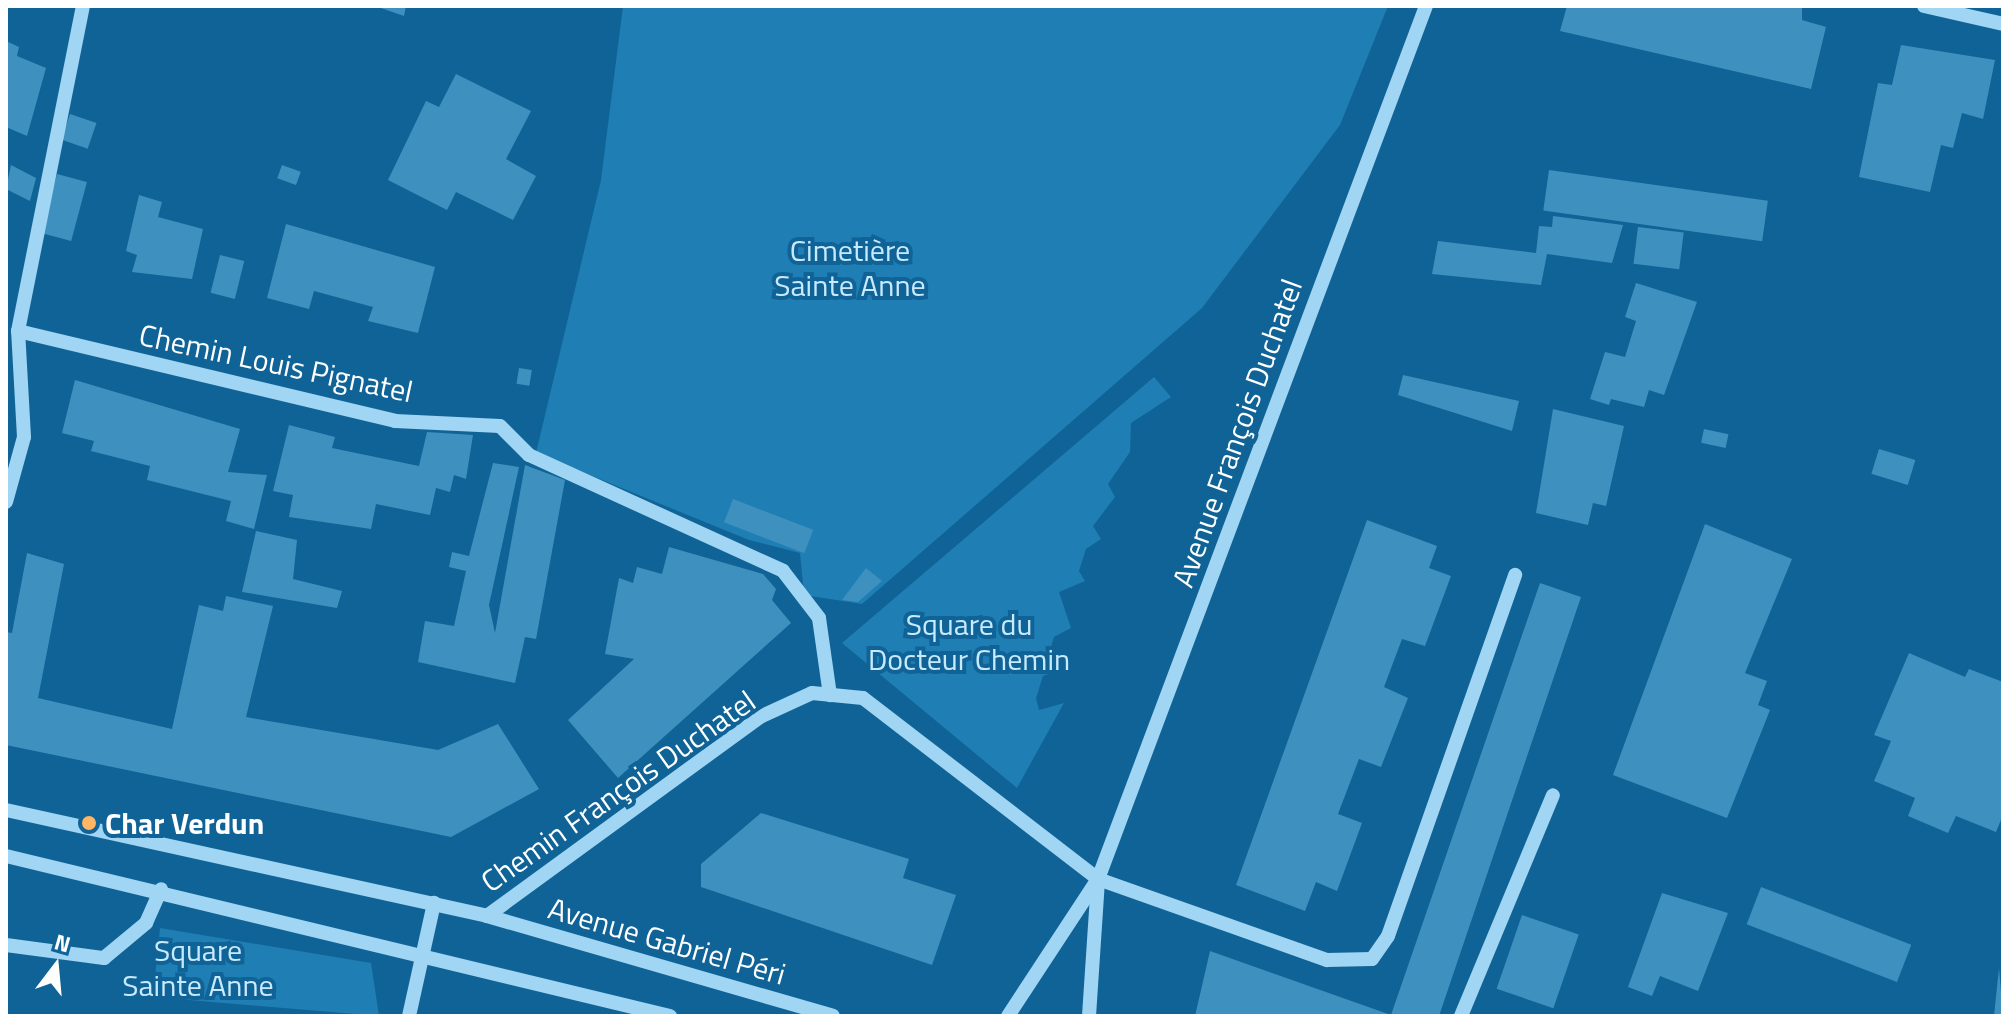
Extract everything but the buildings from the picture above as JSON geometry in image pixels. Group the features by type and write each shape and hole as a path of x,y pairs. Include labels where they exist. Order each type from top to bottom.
{"street":[{"path":"6,502 24,437 18,331 83,6"},
{"name":"Avenue François Duchatel","path":"1008,1016 1098,879 1426,6"},
{"path":"1924,6 2003,24"},
{"name":"Chemin Louis Pignatel","path":"18,331 395,421 500,426 529,455 783,571 819,618 830,695"},
{"name":"Chemin François Duchatel","path":"487,916 760,717 812,693 863,698 1098,879 1327,960 1372,959 1388,936 1515,575"},
{"path":"1461,1016 1553,795"},
{"name":"Avenue Gabriel Péri","path":"6,810 487,916 833,1016"},
{"path":"6,856 161,889 670,1016"},
{"name":"Avenue François Duchatel","path":"1089,1016 1098,879"},
{"path":"6,945 104,958 146,923 161,889"},
{"path":"409,1016 434,903"}],"green space":[{"name":"Cimetière Sainte Anne","path":"623,6 1388,6 1340,125 1202,308 862,604 804,595 800,553 749,540 536,453 601,180"},
{"name":"Square du Docteur Chemin","path":"1154,377 1171,397 1131,423 1130,452 1108,484 1115,497 1093,526 1101,539 1086,549 1079,571 1085,581 1059,592 1071,628 1054,637 1049,654 1056,671 1043,676 1036,698 1039,710 1064,703 1017,788 842,643"},
{"name":"Square Sainte Anne","path":"160,928 371,963 379,1016 153,997"}],"place":[{"name":"Char Verdun","path":"89,823"}]}
